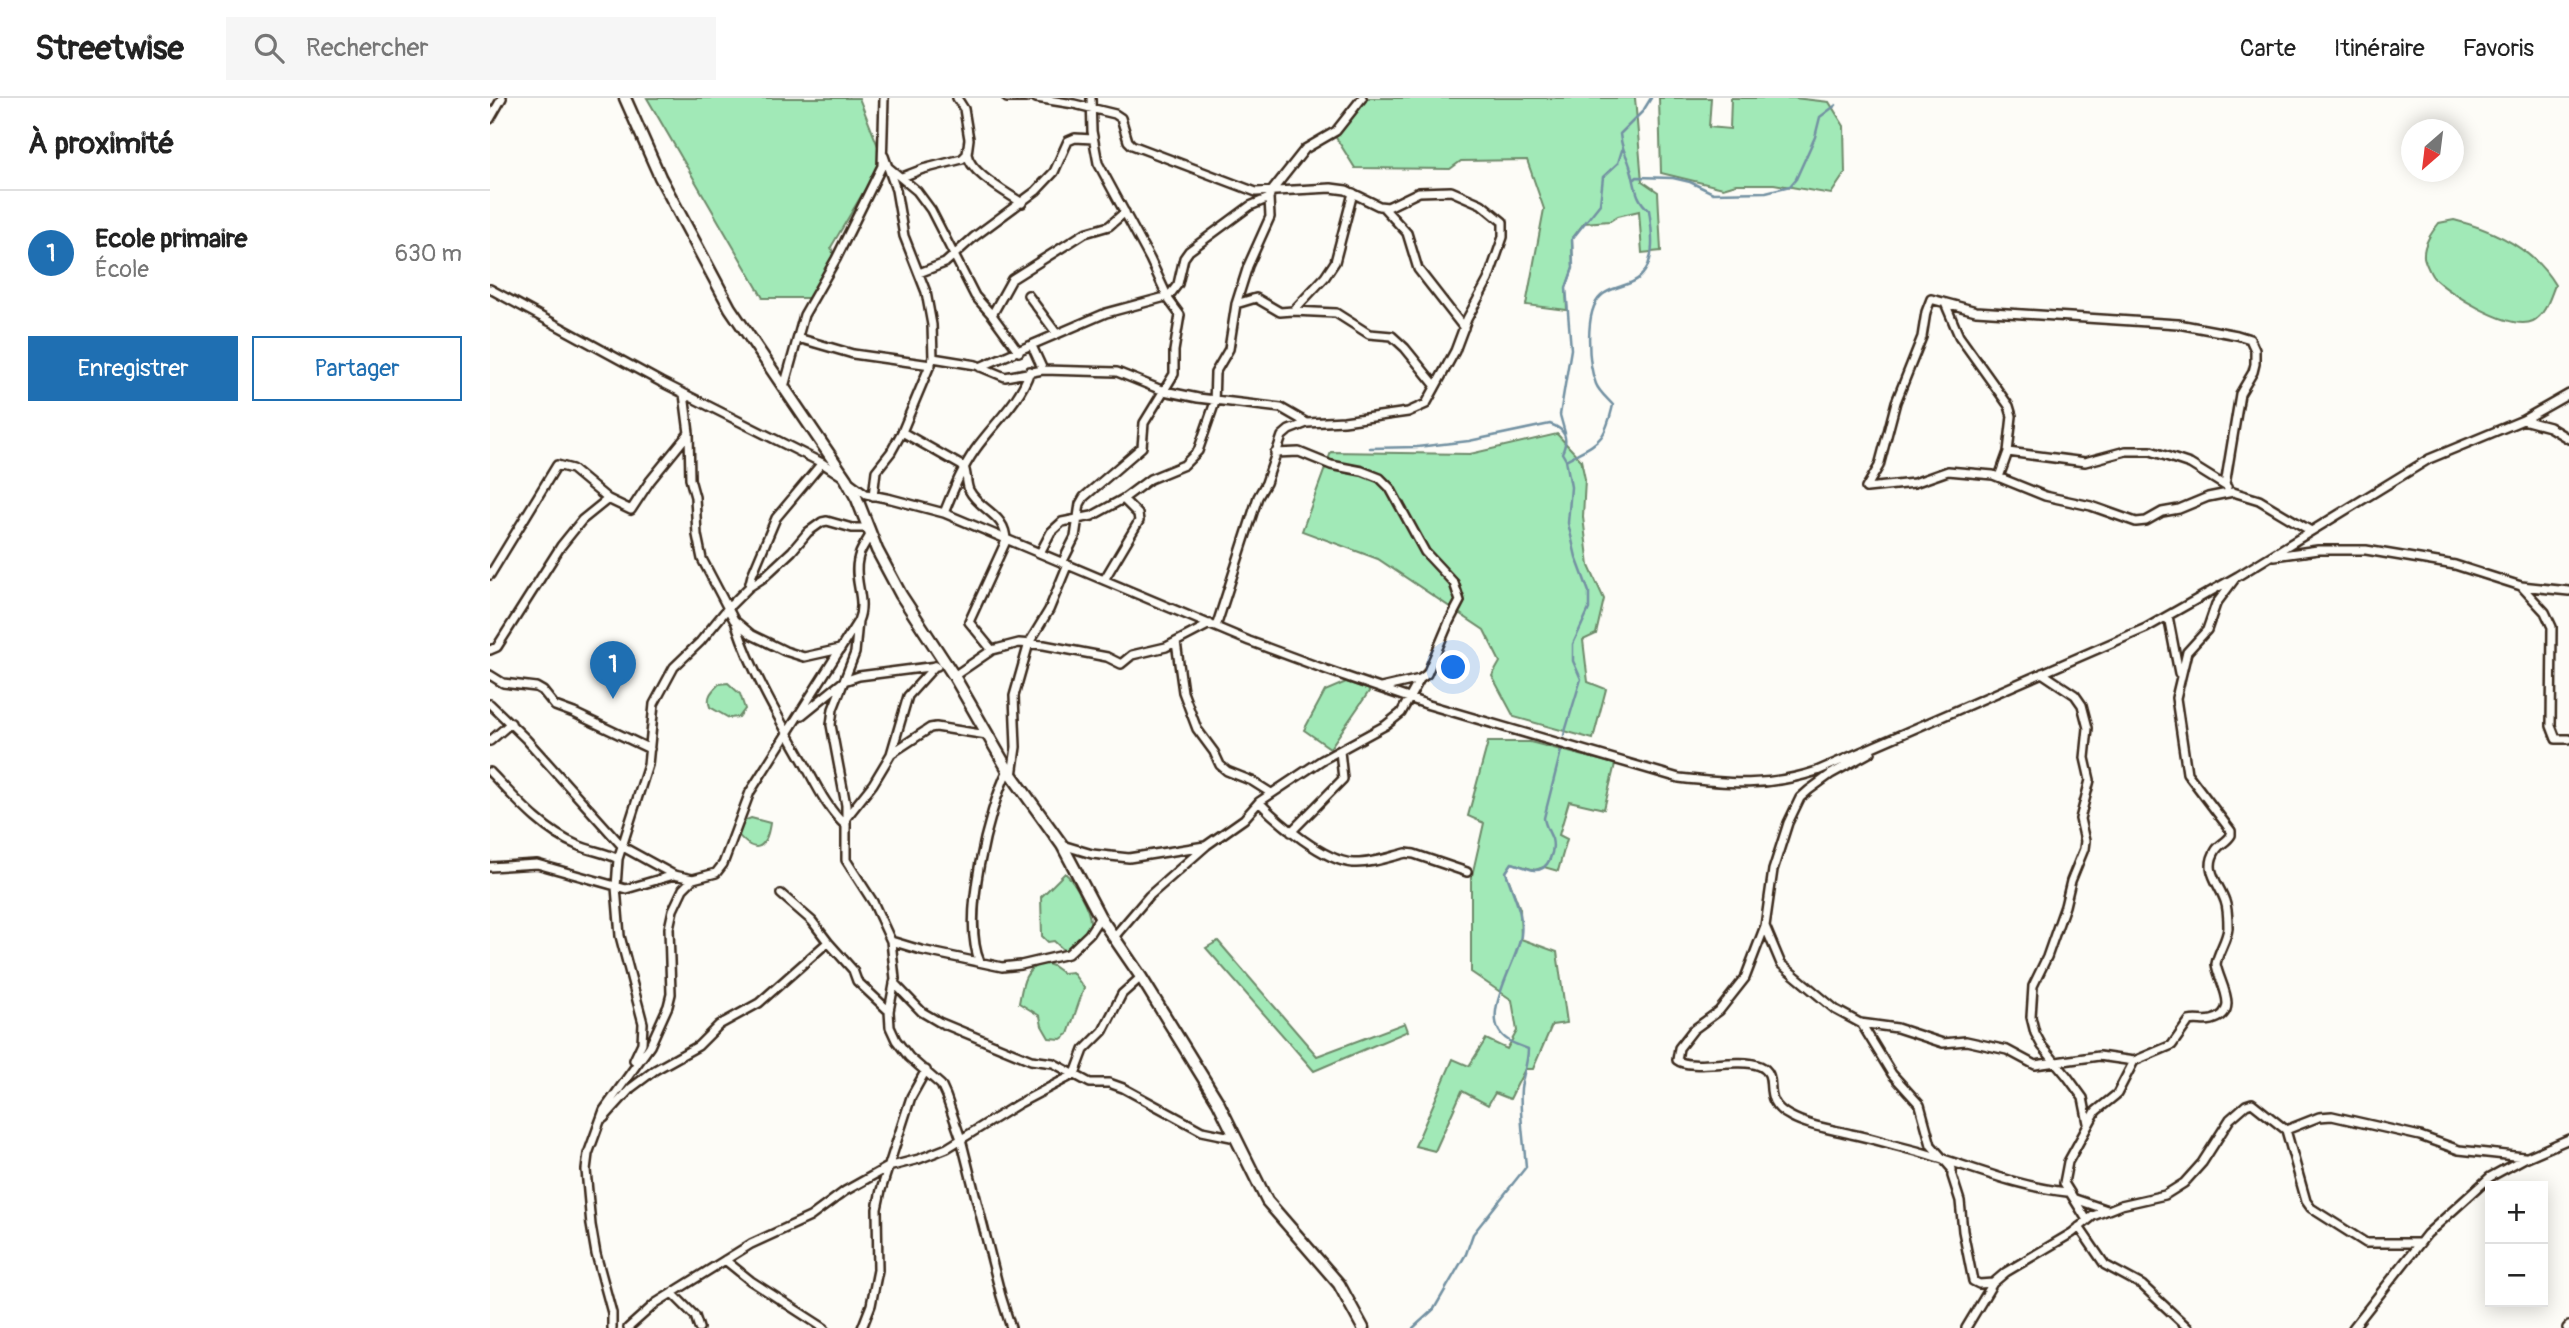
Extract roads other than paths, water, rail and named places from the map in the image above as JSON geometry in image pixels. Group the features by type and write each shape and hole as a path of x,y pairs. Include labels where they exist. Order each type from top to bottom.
{"street":[{"path":"490,119 502,98"},
{"path":"625,98 660,177 709,271 740,325 846,479 857,499 869,532 940,665 954,676 1010,773 1062,845 1100,917 1141,977 1218,1102 1267,1201 1331,1273 1363,1328"},
{"path":"873,496 876,471 902,432 932,361 931,312 904,236 896,190 884,156 884,98"},
{"path":"902,177 962,159 967,154 970,139 964,109 957,98"},
{"path":"1007,98 1026,98"},
{"path":"1035,98 1092,107 1119,116 1132,145 1249,190 1270,195 1324,188 1353,193 1383,207 1407,233 1418,269 1464,328"},
{"path":"980,962 973,938 977,885 993,804 1010,773 1016,747 1013,701 1029,643 1049,610 1074,541 1080,519 1080,504 1086,494 1141,450 1144,422 1174,374 1174,349 1180,315 1098,163 1093,139 1091,98"},
{"path":"980,367 1106,313 1169,296 1178,285 1184,258 1189,251 1242,211 1270,195 1306,149 1336,131 1362,98"},
{"path":"919,273 942,265 974,237 1022,202 1054,172 1068,141 1075,138 1093,139"},
{"path":"967,154 975,169 1022,202"},
{"path":"784,387 804,315 858,218 879,174 884,156"},
{"path":"888,167 902,177 931,210 975,296 1018,352"},
{"path":"954,676 992,650 1012,643 1029,643 1107,657 1119,664 1132,655 1159,649 1213,626 1258,497 1266,484 1275,453 1285,432 1307,423 1344,421 1419,408 1426,404 1455,351 1488,279 1503,237 1503,222 1482,204 1451,191 1419,192 1394,205 1383,207"},
{"path":"1293,312 1335,262 1353,193"},
{"path":"1040,553 1056,526 1067,520 1092,516 1123,499 1144,482 1176,470 1195,456 1215,400 1214,376 1229,349 1236,304 1248,266 1270,217 1270,195"},
{"path":"992,315 1012,279 1084,233 1109,226 1125,212"},
{"path":"490,289 684,394 822,463 864,494 943,513 1213,626 1409,698 1679,778 1721,783 1788,780 1881,743 2146,628 2270,557 2429,458 2523,420 2569,394"},
{"path":"1028,295 1057,334"},
{"path":"1236,304 1256,298 1280,312 1336,313 1369,334 1392,336 1435,385"},
{"path":"2225,485 2240,394 2255,364 2255,350 2250,340 2178,324 1976,312 1931,299 1922,337 1896,402 1879,466 1866,488 1913,483 1948,471 1999,477 2045,496 2091,506 2136,522 2146,521 2162,512 2179,509 2208,496 2233,492"},
{"path":"1945,303 1959,336 2009,406 2012,415 2008,453 1999,477"},
{"path":"798,338 861,355 980,367 1005,377 1043,370 1117,372 1164,391 1281,408 1307,423"},
{"path":"1032,346 1043,370"},
{"path":"943,513 964,467 986,436 1009,411 1030,371"},
{"path":"684,394 689,433 690,479 695,497 697,535 702,559 734,620 759,681 821,796 846,822"},
{"path":"2523,420 2549,427 2569,439"},
{"path":"902,432 964,467 969,490 1000,519 1006,533 1006,541 969,622 992,650"},
{"path":"490,575 557,466 572,469 608,499 632,510 650,481 689,433"},
{"path":"2008,453 2085,462 2126,451 2151,451 2190,464 2233,492 2259,500 2311,531"},
{"path":"1275,453 1299,452 1331,465 1362,471 1380,478 1390,488 1425,552 1454,583 1460,594 1460,604 1449,622 1427,674 1420,679 1381,688"},
{"path":"749,587 776,518 822,463"},
{"path":"490,650 497,647 561,546 582,520 608,499"},
{"path":"1104,580 1139,521 1138,514 1123,499"},
{"path":"629,1072 642,1043 643,1023 620,936 616,887 618,859 645,776 654,704 674,667 700,642 727,608 792,551 807,532 827,521 869,532"},
{"path":"490,704 511,723 622,847 674,875 693,879 716,873 723,864 750,792 858,621 863,603 857,565 869,532"},
{"path":"2270,557 2318,550 2366,550 2455,565 2521,586 2569,591"},
{"path":"1765,926 1781,964 1836,1010 1860,1023 1897,1028 1943,1043 1966,1041 2007,1050 2035,1065 2099,1055 2134,1061 2172,1045 2189,1021 2210,1020 2221,1015 2228,996 2216,964 2227,933 2227,909 2214,881 2211,866 2216,850 2231,835 2187,773 2176,698 2187,652 2207,630 2216,604 2238,576"},
{"path":"2521,586 2545,612 2552,627 2551,726 2556,739 2569,738"},
{"path":"2168,615 2180,677"},
{"path":"734,620 752,635 804,657 840,649"},
{"path":"858,621 860,626 855,653 833,709 831,726 846,822 846,860 873,902 891,940 895,963 889,1011 890,1027 909,1057 941,1085 946,1096 961,1139 1011,1328"},
{"path":"1176,642 1183,692 1197,729 1220,765 1271,793"},
{"path":"796,720 844,681 859,676 940,665"},
{"path":"846,822 891,754 908,696 940,665"},
{"path":"2042,673 2075,695 2082,705 2088,728 2085,758 2090,780 2080,819 2084,849 2047,957 2035,979 2031,993 2032,1026 2042,1046 2082,1098 2088,1123"},
{"path":"490,675 503,683 536,687 543,691 555,706 650,749"},
{"path":"1114,937 1149,897 1207,845 1244,819 1259,802 1391,721 1405,709 1420,679"},
{"path":"490,741 511,723"},
{"path":"891,754 936,727 987,735"},
{"path":"1881,743 1821,780 1800,798 1788,823 1773,870 1765,926 1749,970 1719,1011 1693,1030 1679,1048 1677,1060 1680,1063 1733,1062 1762,1067 1768,1071 1772,1101 1780,1111 1789,1116 1942,1159 2000,1179 2067,1192"},
{"path":"1291,832 1343,779 1340,751"},
{"path":"490,772 519,803 555,832 579,846 618,859"},
{"path":"1259,802 1291,832 1329,855 1349,863 1414,854 1467,872"},
{"path":"1062,845 1112,858 1129,858 1207,845"},
{"path":"490,867 537,864 616,887 639,887 664,876 674,875"},
{"path":"613,1327 596,1254 586,1170 604,1110 650,1046 668,1006 672,982 670,928 678,899 693,879"},
{"path":"780,894 812,921 853,970 857,981 889,1011"},
{"path":"891,940 921,950 1002,967 1021,965 1068,954 1089,934 1100,917"},
{"path":"599,1124 631,1088 655,1070 698,1046 719,1025 759,1003 828,942"},
{"path":"628,1328 656,1303 751,1244 810,1217 845,1191 888,1167 919,1159 961,1139 1017,1104 1074,1074 1084,1050 1103,1031 1122,994 1141,977"},
{"path":"894,983 922,1012 939,1022 1031,1060 1053,1063 1090,1083 1109,1083 1123,1088 1202,1131 1236,1138"},
{"path":"1860,1023 1892,1074 1920,1104 1931,1145 1952,1169 1973,1281 1979,1284 1993,1283"},
{"path":"2087,1220 2067,1192 2064,1183 2068,1162 2088,1123 2098,1108 2121,1089 2134,1061"},
{"path":"862,1328 871,1306 878,1270 877,1209 911,1097 926,1070"},
{"path":"1966,1328 1993,1283 2006,1272 2107,1210 2165,1195 2184,1183 2202,1163 2230,1119 2246,1105 2260,1107 2286,1130 2306,1201 2311,1208 2365,1243 2420,1243"},
{"path":"2286,1130 2319,1117 2332,1116 2420,1136 2459,1150 2525,1157"},
{"path":"2353,1328 2420,1243 2490,1177 2525,1157 2568,1140"},
{"path":"2073,1198 2107,1210"},
{"path":"2080,1227 2109,1269 2142,1286 2188,1328"},
{"path":"725,1260 751,1281 824,1328"},
{"path":"672,1293 695,1316 699,1328"}],"waterway":[{"path":"1564,735 1581,679 1573,661 1573,644 1589,609 1589,592 1576,557 1568,523 1571,487 1566,460 1603,435 1613,405 1597,387 1591,364 1590,325 1596,303 1605,293 1640,277 1649,263 1652,236 1649,210 1638,196 1620,134 1643,111 1651,98"},
{"path":"1635,179 1673,178 1690,182 1713,193 1766,192 1790,186 1796,179 1815,137 1820,117 1836,105"},
{"path":"1565,433 1560,415 1571,349 1566,288 1573,268 1572,239 1600,204 1603,177 1618,163 1622,150"},
{"path":"1370,448 1417,447 1469,441 1550,424 1564,435 1562,453 1566,460"},
{"path":"1413,1328 1434,1309 1466,1254 1473,1234 1526,1167 1521,1088 1528,1049 1508,1040 1499,1031 1496,1019 1501,991 1521,935 1519,910 1506,872 1512,863 1534,870 1544,867 1550,859 1553,844 1544,818 1561,751"}],"place":[{"name":"Ecole primaire","path":"613,699"}]}
